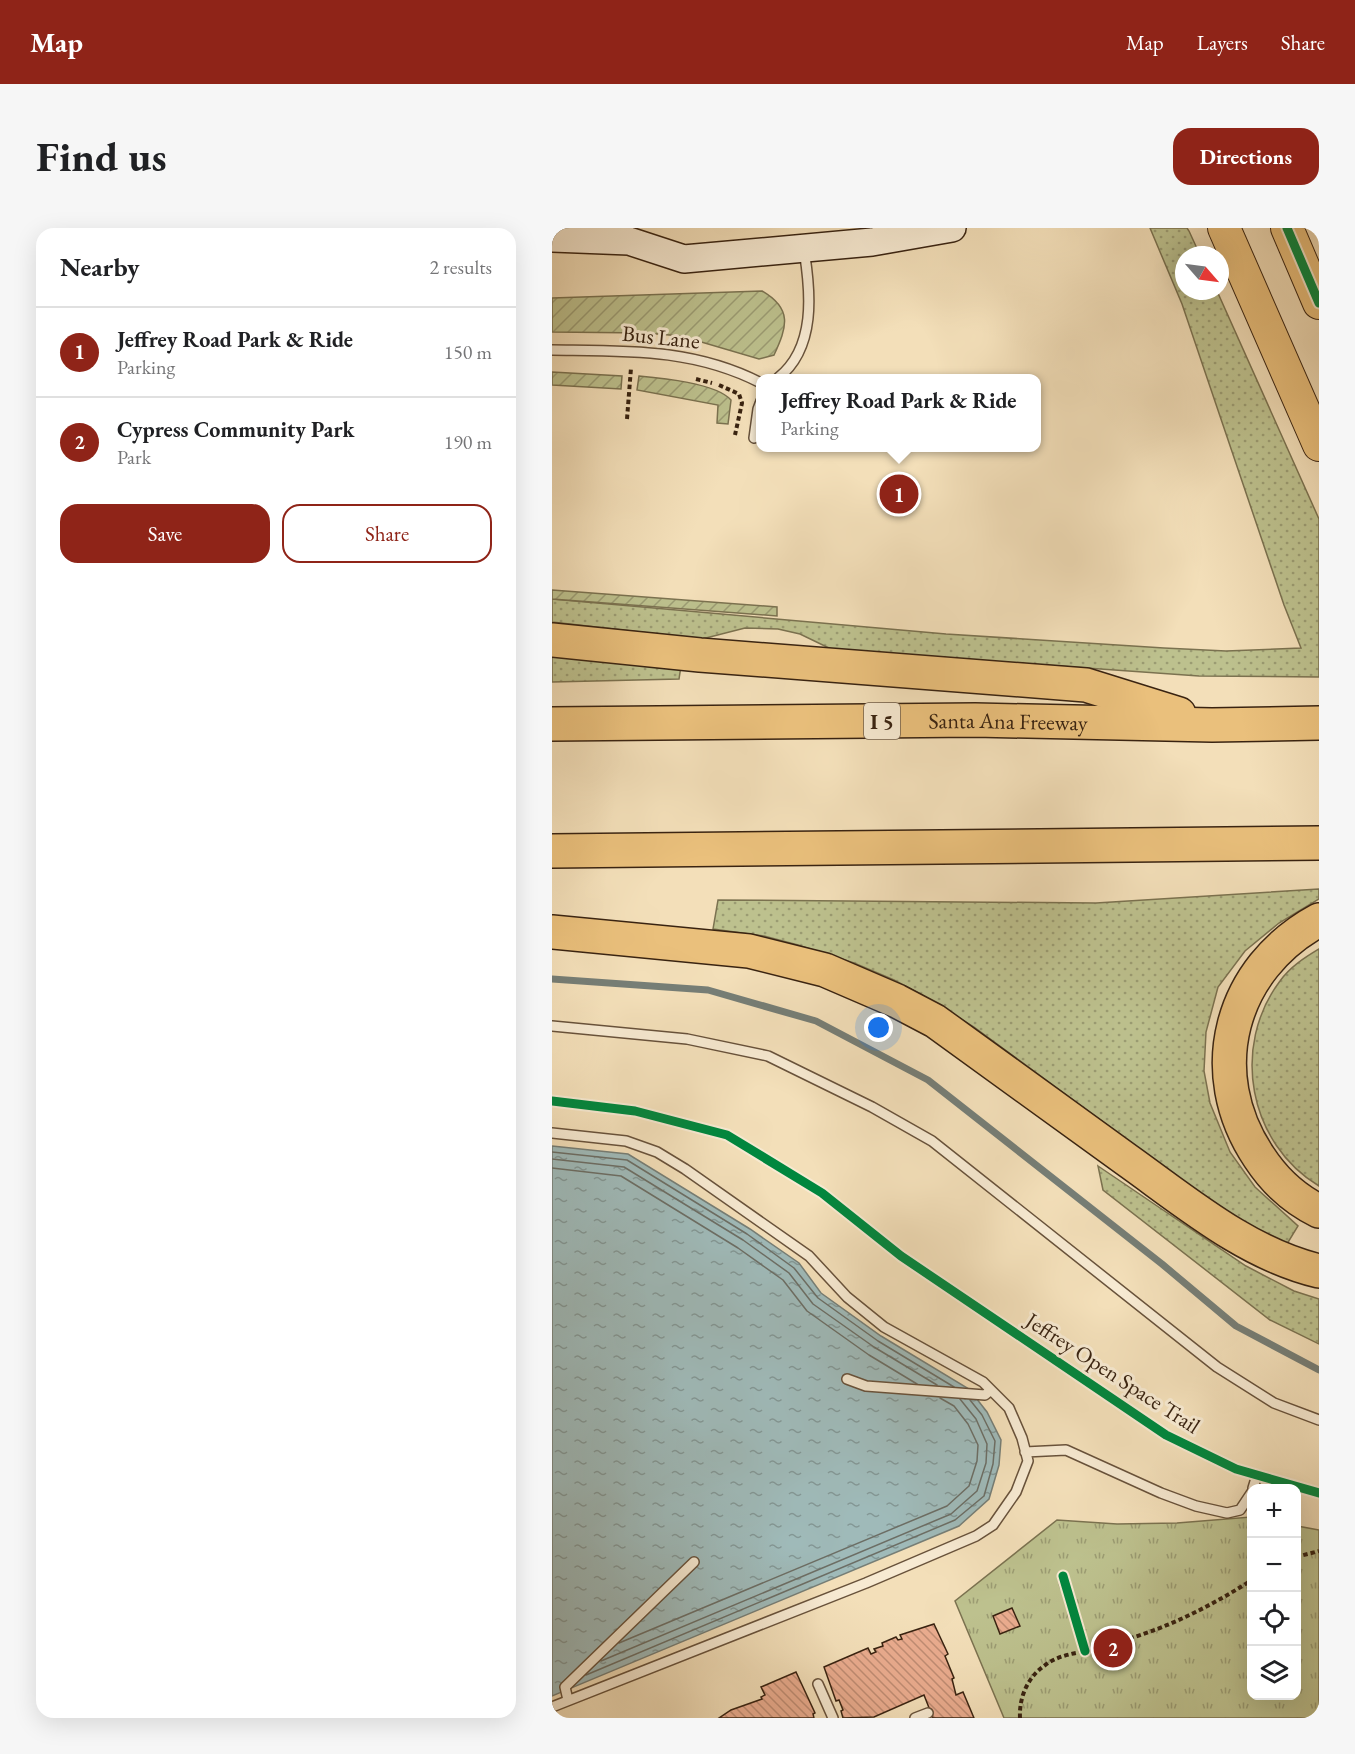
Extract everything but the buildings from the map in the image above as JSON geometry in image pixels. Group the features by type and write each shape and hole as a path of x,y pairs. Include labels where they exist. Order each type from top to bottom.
{"highway":[{"path":"552,640 700,655 1086,685 1212,725"},
{"name":"Santa Ana Freeway","path":"552,724 975,720 1212,725 1319,723"},
{"path":"552,851 1319,843"},
{"path":"1319,920 1283,943 1263,966 1241,1002 1231,1040 1229,1061 1235,1110 1250,1144 1268,1170 1293,1196 1319,1211"},
{"path":"552,932 749,951 825,970 897,1001 935,1021 1211,1220 1269,1253 1299,1267 1319,1271"}],"main road":[{"path":"552,238 640,235 684,259 872,242 952,228"},
{"path":"1224,228 1319,445"},
{"path":"1287,228 1319,303"}],"lane":[{"path":"782,374 795,361 808,323 807,274 803,247"},
{"name":"Bus Lane","path":"552,350 623,351 687,357 738,371 756,380"},
{"path":"754,438 756,424"},
{"path":"552,1026 687,1040 768,1056 872,1107 932,1141 1217,1367 1274,1403 1319,1420"},
{"path":"552,1133 626,1141 657,1152 685,1169 809,1256 847,1297 884,1327 983,1382 1009,1408 1022,1438 1028,1461 1016,1492 993,1525 976,1536 866,1583 552,1707"},
{"path":"847,1379 866,1386 985,1395 991,1390"},
{"path":"1025,1452 1066,1450 1161,1493 1196,1506 1227,1513 1240,1510 1247,1498"},
{"path":"1254,1484 1257,1475"},
{"path":"568,1700 565,1687 694,1562"},
{"path":"818,1684 833,1718"},
{"path":"915,1718 928,1713"}],"path":[{"path":"621,368 642,370"},
{"path":"627,418 631,368"},
{"path":"686,376 739,394 742,403 735,435"},
{"path":"1301,1556 1319,1551"},
{"path":"1020,1718 1024,1691 1036,1672 1052,1660 1124,1641 1167,1625 1220,1599 1247,1582"},
{"path":"1082,1640 1085,1651"}],"green space":[{"path":"1150,228 1187,228 1196,246 1175,246 1175,287"},
{"path":"762,291 779,305 783,312 784,327 774,355 759,359 681,336 646,333 552,332 552,298"},
{"path":"1180,300 1221,300 1319,519 1319,677 1199,676 833,650 800,634 778,629 745,628 702,639 552,622 552,599 946,634 1226,651 1301,648 1284,605"},
{"path":"552,372 622,376 621,389 552,385"},
{"path":"639,376 688,382 724,394 731,400 728,424 717,423 718,405 637,390"},
{"path":"552,590 777,607 777,616 552,599"},
{"path":"552,656 681,666 679,679 552,682"},
{"path":"1319,889 1319,899 1279,923 1245,951 1218,987 1206,1032 1204,1071 1210,1103 1230,1152 1255,1187 1298,1226 1287,1244 1227,1213 974,1027 922,995 854,963 798,945 764,936 713,929 718,900 1096,903"},
{"path":"1319,949 1319,1186 1295,1168 1276,1145 1263,1119 1254,1092 1252,1063 1255,1034 1265,1007 1280,981 1288,971"},
{"path":"1098,1166 1246,1266 1294,1291 1319,1299 1319,1344 1270,1320 1103,1190"},
{"path":"1247,1517 1247,1700 1301,1700 1301,1527 1319,1530 1319,1718 1004,1718 955,1601 1057,1520 1117,1524 1177,1523"}],"water":[{"path":"552,1146 628,1154 750,1229 799,1263 821,1293 881,1336 969,1389 987,1412 1001,1440 999,1465 989,1499 959,1526 552,1696"}],"waterway":[{"path":"552,979 708,990 816,1021 928,1080 1162,1264 1236,1326 1319,1370"}],"cycle path":[{"path":"1287,228 1319,303"},
{"name":"Jeffrey Open Space Trail","path":"552,1101 635,1111 727,1135 822,1193 901,1256 1166,1435 1236,1469 1319,1493"},
{"path":"1063,1576 1085,1651"}],"place":[{"name":"Jeffrey Road Park & Ride","path":"899,494"},
{"name":"Cypress Community Park","path":"1113,1648"}]}
